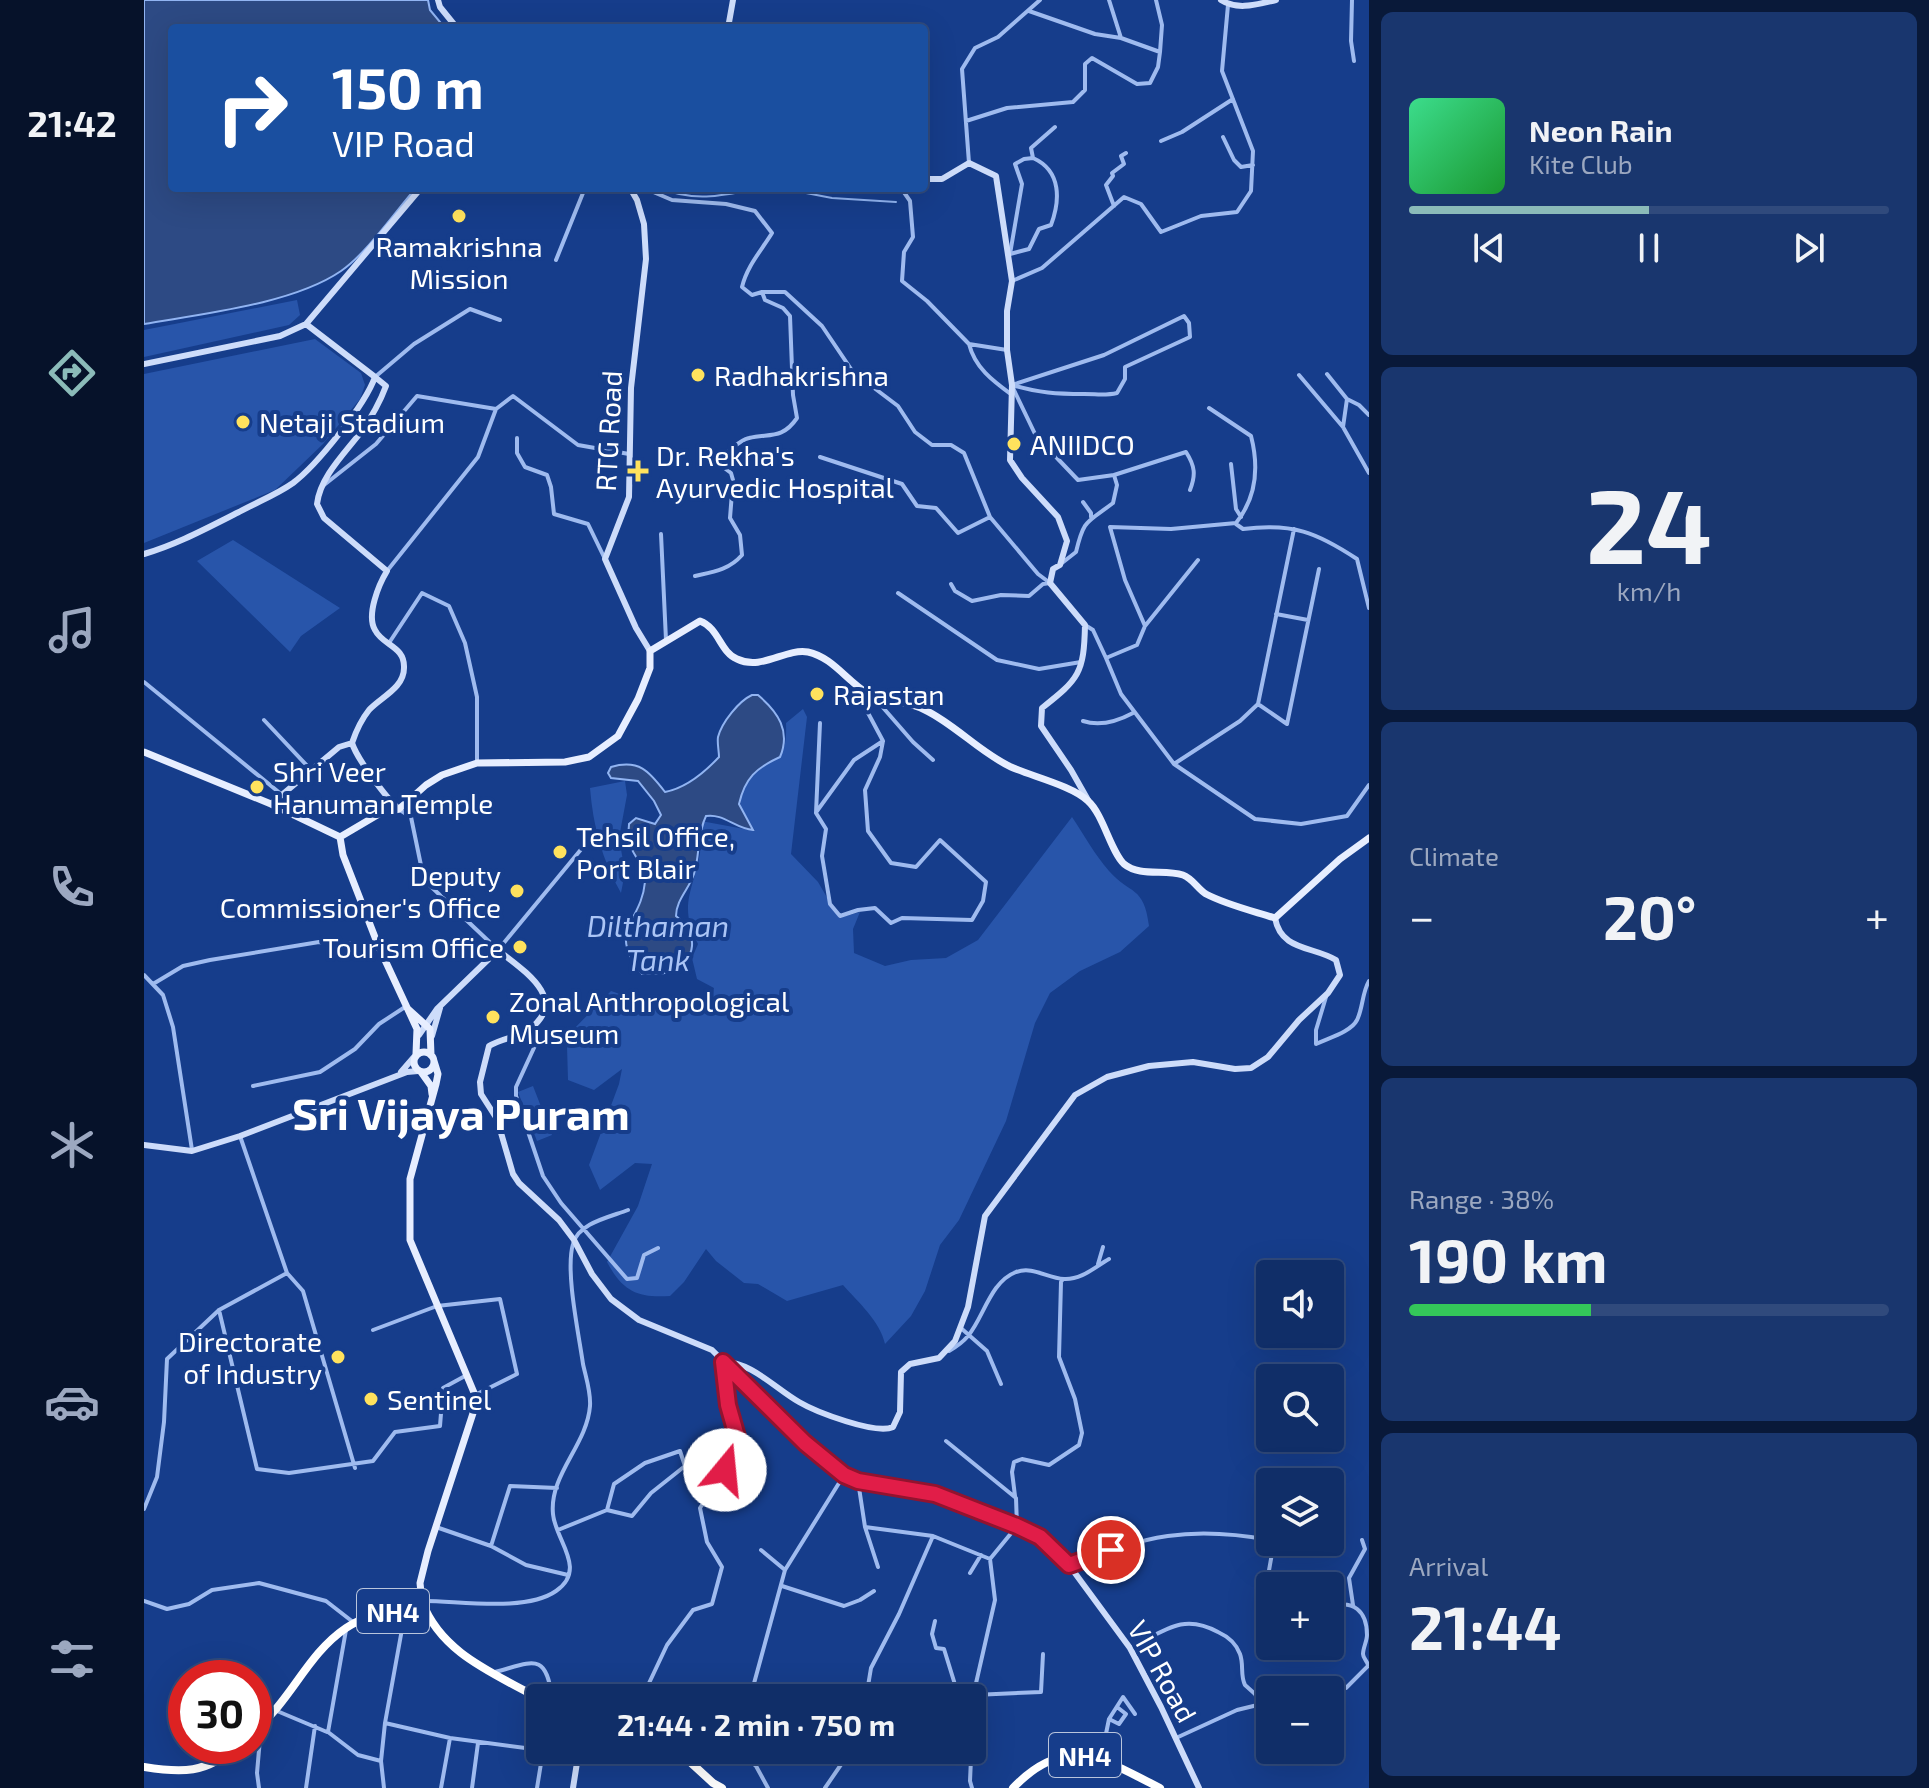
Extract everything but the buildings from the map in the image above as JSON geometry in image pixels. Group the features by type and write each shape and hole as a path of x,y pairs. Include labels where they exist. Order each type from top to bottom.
{"highway":[{"name":"NH4","path":"272,1715 314,1657 351,1626 422,1602 431,1620 454,1650 526,1691"},
{"name":"NH4","path":"1013,1788 1033,1771 1067,1755 1081,1754 1160,1788"},
{"path":"144,1767 171,1771 214,1764"},
{"path":"692,1764 722,1788"}],"main road":[{"path":"438,0 454,24"},
{"path":"729,24 733,0"},
{"path":"1221,0 1228,5 1241,7 1276,0"},
{"path":"723,1362 739,1364 809,1407 868,1428 884,1430 893,1427 899,1418 904,1367 934,1361 945,1353 962,1329 985,1216 1067,1102 1107,1077 1149,1066 1193,1062 1235,1069 1251,1068 1268,1057 1338,979 1339,963 1334,958 1283,938 1275,918 1206,894 1184,876 1135,870 1122,862 1071,770 1041,726 1042,708 1070,686 1084,662 1085,625 1050,583 1053,569 1060,565 1067,541 1058,517 1022,478 1010,460 1012,385 1007,350 1007,311 1012,281 996,176 969,163 942,179 928,179"},
{"path":"144,364 280,336 306,324 418,192"},
{"name":"RTG Road","path":"605,559 629,497 632,373 646,259 644,224 632,192"},
{"path":"306,324 386,386 364,429 322,486 317,504 324,518 387,571 378,587 373,623 375,632 397,648 402,657 402,677 395,688 366,714 352,743 355,754 385,792 388,801 399,809"},
{"path":"144,554 187,540 296,481 330,444 369,393 375,377"},
{"path":"340,837 379,814 399,809 442,775 477,763 565,762 589,757 618,736 650,668 650,651 636,628 605,559"},
{"path":"650,651 702,622 716,632 727,651 737,660 757,663 795,652 806,652 826,660 872,695 927,710 975,746 1009,766 1088,800"},
{"path":"271,804 339,747 352,743"},
{"path":"144,752 271,804 340,837"},
{"path":"340,837 343,855 405,1007 425,1042 432,1037"},
{"path":"1275,918 1340,859 1369,838"},
{"path":"432,1096 431,1086 413,1063 419,1035 441,1005 498,950 539,984 544,994 545,1008 538,1021 528,1030"},
{"path":"422,1602 420,1583 476,1404 475,1395 410,1240 410,1179 438,1074 432,1037 441,1005"},
{"path":"405,1007 425,1023 432,1037"},
{"name":"VIP Road","path":"528,1030 489,1046 480,1082 481,1094 497,1119 513,1174 559,1220 611,1299 639,1320 712,1350 805,1443 844,1475 858,1481 935,1494 1040,1537 1069,1565 1130,1648 1199,1788"},
{"path":"398,1075 422,1051 433,1058"},
{"path":"144,1145 192,1151 240,1136 398,1075 430,1070 433,1058"},
{"path":"573,1788 577,1764"}],"street":[{"path":"969,163 962,69 975,48 998,37 1040,0"},
{"path":"1109,0 1121,38"},
{"path":"966,121 1007,108 1073,102 1085,90 1085,64 1092,58 1137,84 1150,83 1158,67 1162,25 1156,0"},
{"path":"1352,0 1354,61"},
{"path":"1012,281 1042,268 1124,197 1141,204 1161,232 1201,216 1237,212 1251,191 1253,151 1222,71 1228,5"},
{"path":"1029,11 1160,52"},
{"path":"1161,141 1182,132 1233,99"},
{"path":"1033,158 1031,148 1055,127"},
{"path":"1223,137 1234,160 1241,167 1253,165"},
{"path":"1114,206 1106,185 1112,173 1124,164 1121,156 1126,153"},
{"path":"1033,158 1055,180 1059,205 1051,225 1039,229 1029,249 1010,254 1022,184 1015,164 1033,158"},
{"path":"556,260 583,192"},
{"path":"653,192 672,200 726,204 755,211 772,233 746,271 742,287 752,295 785,292 822,326 853,372 898,406 915,432 932,445 951,445 964,453 990,517 1038,574 1050,583"},
{"path":"904,192 910,201 913,237 904,252 902,281 927,301 969,344 973,360 1012,395"},
{"path":"695,576 723,570 735,564 742,555 740,535 730,518 733,480 731,473 723,467 726,453 748,438 773,436 791,426 797,418 793,395 790,316 783,308 765,300 762,292"},
{"path":"375,377 414,344 470,309 500,320"},
{"path":"1184,316 1189,323 1190,337 1125,367 1125,379 1117,393 1105,396 1042,394 1012,385 1104,355 1184,316"},
{"path":"969,344 1007,350"},
{"path":"1327,374 1347,399 1369,415"},
{"path":"1299,375 1343,427 1369,473"},
{"path":"1012,385 1036,436 1078,480 1114,475 1186,452 1195,471 1190,490"},
{"path":"322,486 376,444 417,396 496,409"},
{"path":"387,571 478,457 496,409 513,396 578,445 629,454"},
{"path":"1343,427 1347,399"},
{"path":"1145,626 1125,580 1110,527 1171,529 1236,523 1251,494 1256,473 1251,436 1209,408"},
{"path":"517,438 517,453 525,467 547,475 554,514 588,524 605,559"},
{"path":"820,457 902,484 917,506 936,508 958,533 990,517"},
{"path":"1231,464 1236,509 1241,517"},
{"path":"1060,565 1076,552 1082,527 1113,503 1117,485 1114,475"},
{"path":"1083,502 1091,517"},
{"path":"1236,523 1243,529 1268,526 1294,529 1324,538 1357,559 1369,608"},
{"path":"1174,764 1240,721 1258,704 1294,529"},
{"path":"661,534 666,641"},
{"path":"1106,658 1137,645 1145,626 1198,560"},
{"path":"1258,704 1287,724 1319,569"},
{"path":"1362,576 1369,575"},
{"path":"951,584 955,591 972,601 1001,595 1029,596 1043,584 1050,583"},
{"path":"389,643 422,593 449,606 465,643 477,697 477,763"},
{"path":"898,593 997,660 1039,669 1084,662"},
{"path":"1276,614 1308,620"},
{"path":"1085,625 1093,630 1112,678 1133,713 1174,764 1255,819 1301,824 1347,816 1369,785"},
{"path":"144,682 284,796"},
{"path":"820,723 816,813 826,829 822,856 830,904 840,916 875,908 891,923 902,918 972,920 983,901 986,882 940,840 916,867 891,863 868,831 865,790 880,757 883,741 867,711 872,695"},
{"path":"872,695 933,760"},
{"path":"1083,721 1095,725 1118,721 1133,713"},
{"path":"264,720 312,771"},
{"path":"816,813 854,760 883,741"},
{"path":"399,809 411,817 424,880 498,950 583,847"},
{"path":"153,984 183,966 225,957 319,942 378,945"},
{"path":"144,975 163,995 173,1027 192,1151"},
{"path":"1328,993 1316,1030 1316,1044 1351,1026 1357,1019 1363,992 1369,981"},
{"path":"253,1086 320,1072 355,1049 379,1024 405,1007"},
{"path":"528,1030 538,1032 539,1037 516,1087 516,1096 543,1176 561,1203 627,1279 637,1278 644,1255 658,1248"},
{"path":"240,1136 287,1273 303,1291 354,1465"},
{"path":"422,1602 475,1604 526,1601 554,1593 568,1575 570,1557 553,1513 557,1488 584,1434 591,1397 572,1281 574,1240 583,1228 628,1210"},
{"path":"1097,1266 1103,1247"},
{"path":"945,1353 970,1334 988,1299 1015,1272 1030,1270 1063,1279 1078,1277 1109,1259"},
{"path":"144,1509 157,1477 167,1359 219,1310 287,1273"},
{"path":"976,1684 995,1600 990,1559 1017,1526 1012,1472 1014,1462 1022,1459 1049,1465 1079,1445 1082,1433 1071,1384 1059,1357 1063,1279"},
{"path":"373,1330 437,1306 500,1299 517,1374 475,1395"},
{"path":"219,1310 257,1469 289,1473 373,1461 395,1432 440,1426 443,1388 467,1376"},
{"path":"962,1329 987,1351 1001,1384"},
{"path":"649,1684 667,1645 693,1610 712,1604 722,1567 707,1542 700,1508 738,1450 723,1362"},
{"path":"946,1441 1016,1498"},
{"path":"558,1530 607,1510 632,1516 651,1493 685,1466 680,1451 645,1463 614,1484 607,1510"},
{"path":"754,1684 785,1570 844,1475"},
{"path":"858,1481 865,1527 878,1567"},
{"path":"491,1546 510,1486 557,1488"},
{"path":"436,1527 491,1546 526,1565 568,1575"},
{"path":"865,1527 933,1536 990,1559"},
{"path":"1069,1565 1131,1542 1159,1536 1200,1532 1256,1538"},
{"path":"869,1684 871,1668 933,1536"},
{"path":"1353,1605 1349,1578 1365,1549 1362,1540"},
{"path":"761,1550 785,1570"},
{"path":"970,1573 981,1555"},
{"path":"144,1601 167,1609 189,1604 212,1590 259,1583 326,1601 351,1626 328,1732"},
{"path":"782,1586 844,1606 874,1591"},
{"path":"1344,1604 1361,1610 1367,1638 1363,1654 1369,1665 1344,1688"},
{"path":"384,1788 381,1761 385,1723 406,1607"},
{"path":"935,1621 932,1634 936,1648 944,1649 955,1684"},
{"path":"1130,1648 1182,1622 1207,1625 1231,1639 1240,1655 1245,1685 1256,1696"},
{"path":"986,1694 1041,1692 1043,1654"},
{"path":"493,1672 532,1662 543,1666 550,1684"},
{"path":"1100,1760 1105,1750 1109,1719 1123,1697 1135,1714"},
{"path":"1176,1738 1237,1710 1256,1706"},
{"path":"1109,1719 1119,1724 1126,1714 1117,1707"},
{"path":"277,1711 328,1732 358,1755 381,1761"},
{"path":"385,1723 450,1738 526,1749"},
{"path":"306,1788 315,1726"},
{"path":"441,1788 450,1738"},
{"path":"472,1788 478,1742"},
{"path":"257,1764 259,1788"},
{"path":"537,1788 541,1764"},
{"path":"754,1764 768,1788"},
{"path":"825,1788 841,1764"},
{"path":"971,1764 972,1788"}],"shaded area":[{"path":"297,300 300,315 289,325 144,357 144,330"},
{"name":"Netaji Stadium","path":"315,339 361,373 365,385 360,399 323,444 275,490 144,543 144,374"},
{"path":"233,540 340,608 301,636 290,652 197,561"},
{"path":"803,709 807,717 791,854 818,882 839,918 860,912 853,929 854,953 885,966 911,960 946,958 978,940 1072,817 1109,871 1140,897 1149,926 1120,952 1080,971 1050,993 1035,1023 1006,1121 959,1220 940,1245 925,1291 911,1316 885,1344 873,1320 843,1285 787,1301 758,1284 744,1283 706,1249 684,1282 670,1296 649,1296 632,1291 619,1280 607,1262 638,1206 652,1164 635,1163 600,1190 589,1165 622,1069 594,1090 568,1080 569,1034 611,991 642,1001 674,997 697,1006 711,1003 714,988 697,979 692,958 698,944 688,908 700,853 701,821 755,831 741,807 739,792 755,766 772,761 781,753 786,740 786,723"},
{"path":"625,781 627,795 619,838 625,872 621,893 600,842 590,788"},
{"path":"533,1086 552,1135 537,1141 518,1092"}],"water":[{"path":"144,0 428,0 430,10 442,24 168,24 168,192 413,192 351,264 321,282 273,300 144,324"},
{"name":"Dilthaman Tank","path":"752,695 758,695 777,715 784,739 780,757 753,775 742,795 739,804 753,830 718,817 706,816 694,874 680,900 676,916 691,938 690,953 679,967 669,972 642,974 632,959 626,936 645,882 628,841 629,824 636,818 655,824 661,815 638,781 611,778 608,773 611,767 636,766 654,778 665,792 687,783 719,757 718,737 723,725 737,707"}],"waterway":[{"path":"671,192 698,196 738,192"},
{"path":"801,192 832,198 896,202"}],"place":[{"name":"Ramakrishna Mission","path":"459,216"},
{"name":"Radhakrishna","path":"698,375"},
{"name":"Netaji Stadium","path":"243,422"},
{"name":"ANIIDCO","path":"1014,444"},
{"name":"Dr. Rekha's Ayurvedic Hospital","path":"638,471"},
{"name":"Rajastan","path":"817,694"},
{"name":"Shri Veer Hanuman Temple","path":"257,787"},
{"name":"Tehsil Office, Port Blair","path":"560,852"},
{"name":"Deputy Commissioner's Office","path":"517,891"},
{"name":"Tourism Office","path":"520,947"},
{"name":"Zonal Anthropological Museum","path":"493,1017"},
{"name":"Directorate of Industry","path":"338,1357"},
{"name":"Sentinel","path":"371,1399"}],"district":[{"name":"Sri Vijaya Puram","path":"461,1112"}],"route":[{"path":"725,1470 738,1450 738,1440 728,1405 723,1362 805,1443 844,1475 858,1481 935,1494 1017,1526 1040,1537 1069,1565 1111,1550"}]}
